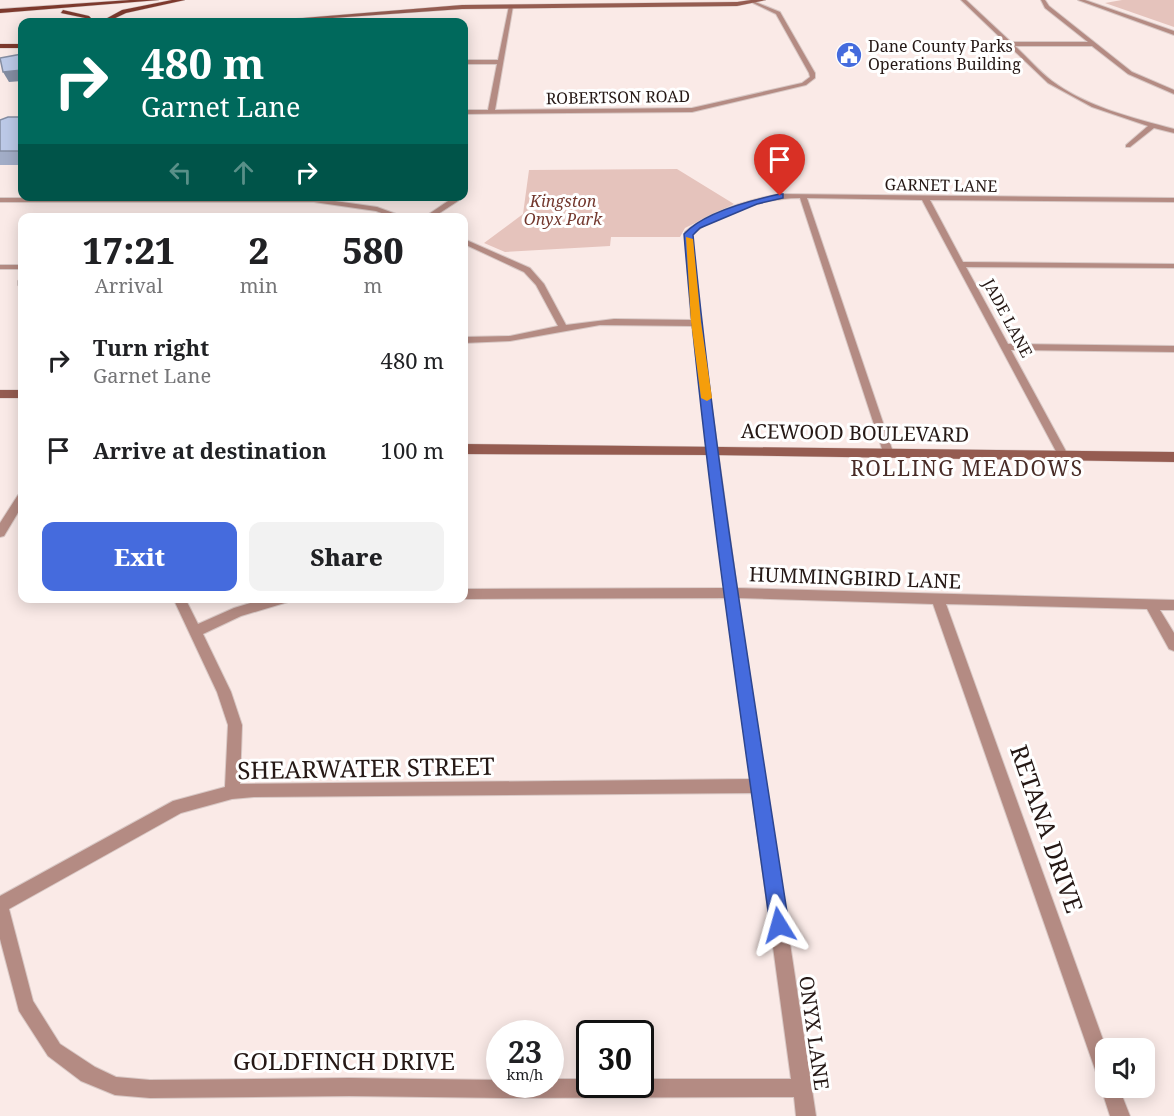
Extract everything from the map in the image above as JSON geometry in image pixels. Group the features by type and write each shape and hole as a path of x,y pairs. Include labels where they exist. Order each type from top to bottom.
{"main road":[{"path":"0,3 56,0"},
{"path":"0,12 156,0"},
{"path":"111,18 124,11 182,0"},
{"path":"0,12 66,12 88,18"},
{"path":"0,44 18,44"}],"street":[{"path":"332,18 459,7 755,2 763,0"},
{"path":"963,0 1050,82 1066,93 1104,111 1174,131"},
{"path":"1043,0 1047,7 1130,73 1174,92"},
{"path":"1080,0 1174,33"},
{"path":"1094,0 1174,28"},
{"name":"ROBERTSON ROAD","path":"490,112 681,111 776,91 808,81 813,77 812,73 778,13 755,2"},
{"path":"468,112 490,112 511,6"},
{"path":"1010,44 1092,44"},
{"path":"468,62 500,62"},
{"path":"1128,146 1153,125"},
{"path":"803,197 888,452"},
{"name":"GARNET LANE","path":"712,220 765,198 1174,200"},
{"name":"JADE LANE","path":"925,198 1063,454"},
{"path":"0,200 18,200"},
{"path":"321,201 377,209 389,213"},
{"path":"434,213 454,201"},
{"name":"ONYX LANE","path":"712,220 697,226 688,234 696,322 806,1116"},
{"path":"468,242 527,270 540,284 563,328"},
{"path":"960,264 1174,266"},
{"path":"0,267 18,267"},
{"path":"468,340 513,339 563,328 623,321 696,322"},
{"path":"1005,347 1174,349"},
{"path":"0,394 18,394"},
{"name":"ACEWOOD BOULEVARD","path":"468,449 1174,457"},
{"path":"0,533 18,504"},
{"name":"HUMMINGBIRD LANE","path":"468,594 732,594 1174,605"},
{"name":"RETANA DRIVE","path":"938,600 1095,1044"},
{"path":"181,603 224,692 235,725 231,792"},
{"path":"196,631 238,612 268,603"},
{"path":"1151,605 1174,645"},
{"name":"SHEARWATER STREET","path":"0,905 178,806 231,792 760,786"},
{"name":"GOLDFINCH DRIVE","path":"0,905 25,1005 54,1050 88,1074 115,1086 150,1089 349,1086 504,1089 802,1088"},
{"path":"1114,1098 1120,1116"}],"green space":[{"path":"1122,0 1174,0 1174,27 1105,3"},
{"name":"Kingston Onyx Park","path":"677,169 734,204 685,228 680,237 611,237 610,246 505,252 484,243 523,214 529,170"}],"building":[{"path":"18,55 18,70 3,72 0,58"},
{"path":"18,117 18,151 0,151 0,120"}],"slow traffic":[{"path":"689,239 696,322 707,398"}],"place":[{"name":"Dane County Parks Operations Building","path":"849,55"}],"district":[{"name":"ROLLING MEADOWS","path":"967,469"}],"route":[{"path":"779,925 727,562 696,322 688,234 697,226 754,202 780,196"}]}
